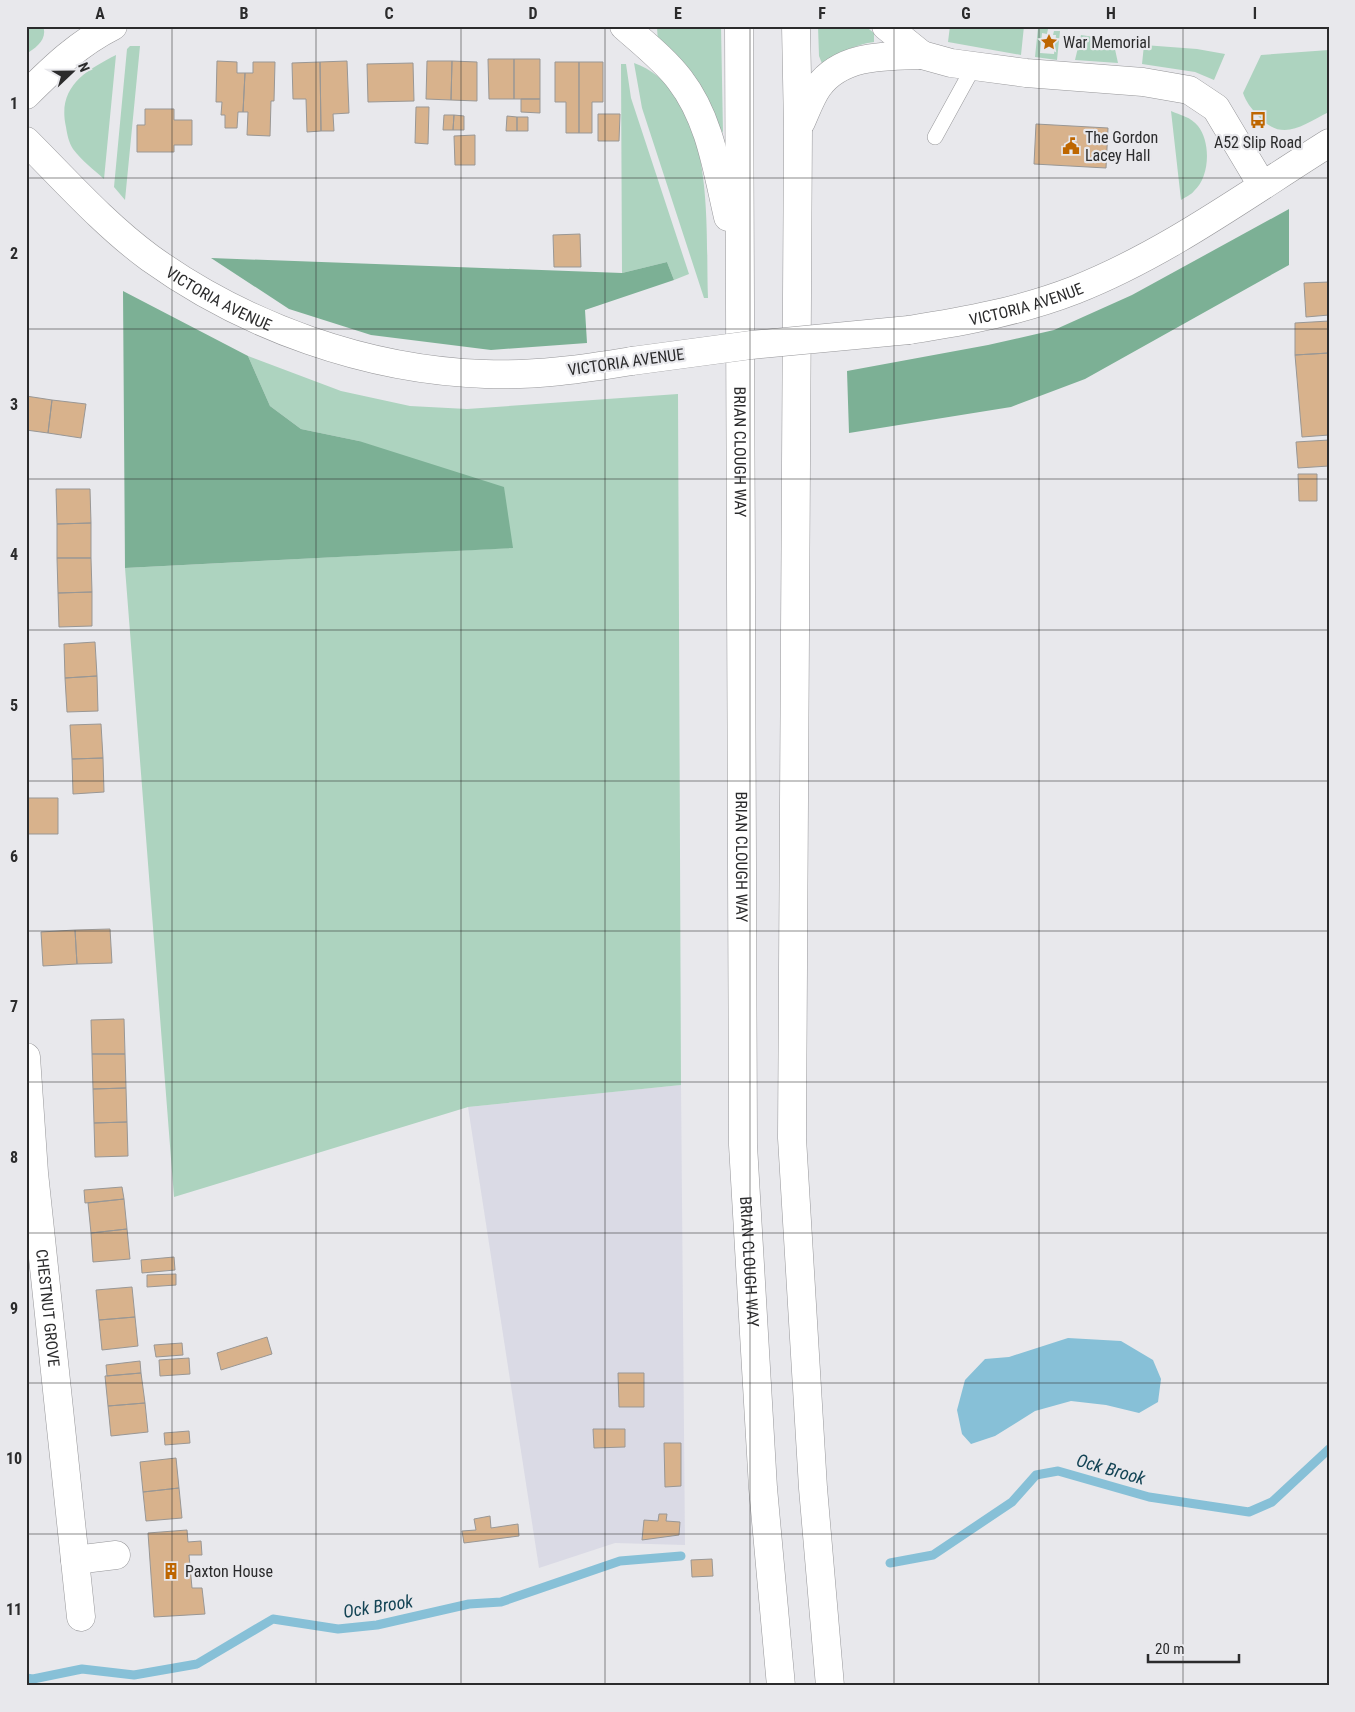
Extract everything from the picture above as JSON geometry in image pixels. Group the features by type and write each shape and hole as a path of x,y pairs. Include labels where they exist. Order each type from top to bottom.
{"main road":[{"path":"624,26 679,79 697,106 714,154 739,270"},
{"name":"BRIAN CLOUGH WAY","path":"739,26 743,1145 763,1488 781,1686"},
{"path":"796,26 798,128 792,1138 813,1488 830,1686"},
{"path":"886,26 922,55"},
{"path":"26,95 52,68 96,30"},
{"path":"798,128 818,87 828,76 843,67 875,56 922,55 974,66 1026,73 1143,82 1189,90 1216,108 1262,185"},
{"name":"VICTORIA AVENUE","path":"26,141 104,218 148,257 201,292 258,320 317,343 390,362 443,371 485,374 577,370 751,345 909,330 996,315 1076,290 1166,245 1329,144"},
{"name":"CHESTNUT GROVE","path":"26,1057 34,1172 81,1617"},
{"path":"75,1560 116,1555"}],"lane":[{"path":"935,137 974,66"}],"shaded area":[{"path":"681,1085 685,1545 615,1543 539,1568 468,1107"}],"green space":[{"path":"26,26 43,26 44,35 40,43 26,54"},
{"path":"721,26 723,133 698,87 658,43 657,27"},
{"path":"818,26 865,26 874,33 874,42 846,50 823,66 819,56"},
{"path":"950,26 1024,26 1021,55 948,42"},
{"path":"1038,28 1048,29 1047,34 1042,33 1040,53 1054,54 1056,35 1053,35 1054,31 1060,31 1057,60 1035,57"},
{"path":"1081,35 1113,40 1118,63 1075,60"},
{"path":"1144,45 1197,49 1225,54 1214,80 1195,72 1142,64"},
{"path":"130,46 140,46 125,200 114,187 127,49"},
{"path":"1329,50 1329,112 1301,126 1284,130 1276,129 1267,124 1249,105 1243,93 1261,55"},
{"path":"116,55 104,179 73,149 70,144 64,113 66,101 76,82 94,67"},
{"path":"634,63 661,79 681,103 694,132 701,165 705,200 708,298 704,298 642,108"},
{"path":"621,64 626,64 631,98 689,274 674,280 667,262 622,273"},
{"path":"1171,111 1192,120 1198,126 1207,150 1206,168 1199,185 1191,194 1181,200"},
{"path":"1289,209 1289,265 1085,379 1011,407 849,433 847,371 988,345 1054,330 1132,295"},
{"path":"211,258 622,273 667,262 674,280 585,310 587,343 491,350 371,335 289,309"},
{"path":"123,291 248,356 270,406 301,429 359,441 504,487 513,548 125,568"},
{"path":"248,356 341,391 410,406 467,409 678,394 681,1085 468,1107 174,1197 125,568 512,548 359,441 301,429 270,406"}],"water":[{"path":"1068,1338 1121,1341 1153,1360 1161,1379 1158,1402 1139,1413 1106,1405 1071,1401 1035,1411 995,1436 971,1444 962,1434 957,1410 965,1380 985,1359 1009,1357"}],"building":[{"path":"488,59 514,59 514,99 489,99"},
{"path":"514,59 540,59 540,99 514,99"},
{"path":"217,61 237,62 237,73 245,73 243,112 238,112 237,128 225,128 225,115 221,115 222,102 216,102"},
{"path":"347,61 349,113 333,114 334,131 321,131 320,62"},
{"path":"427,61 452,61 451,100 426,99"},
{"path":"452,61 477,62 477,101 451,100"},
{"path":"253,62 275,62 274,101 271,101 270,136 247,135 248,112 243,112 245,73 253,73"},
{"path":"320,62 321,131 307,132 306,99 293,99 292,63"},
{"path":"555,62 579,62 579,133 566,133 566,102 555,102"},
{"path":"579,62 603,62 603,102 592,102 592,133 579,133"},
{"path":"413,63 414,101 368,102 367,64"},
{"path":"521,99 540,99 540,113 521,112"},
{"path":"416,107 429,107 428,144 415,143"},
{"path":"145,109 174,109 174,120 192,120 192,145 174,145 174,152 137,152 137,125 145,125"},
{"path":"598,114 620,114 619,141 598,141"},
{"path":"444,115 454,115 453,130 443,130"},
{"path":"454,115 464,116 464,130 453,130"},
{"path":"507,116 517,117 517,131 506,131"},
{"path":"517,117 528,117 528,131 517,131"},
{"name":"The Gordon Lacey Hall","path":"1036,124 1108,128 1106,168 1034,164"},
{"path":"475,135 475,165 455,165 454,136"},
{"path":"580,234 581,267 554,267 553,235"},
{"path":"1329,282 1329,315 1306,317 1304,283"},
{"path":"1329,321 1329,353 1295,355 1295,323"},
{"path":"1329,353 1329,435 1302,437 1295,355"},
{"path":"26,396 52,400 48,433 26,430"},
{"path":"52,400 86,404 81,438 48,433"},
{"path":"1329,440 1329,466 1298,468 1296,442"},
{"path":"1298,474 1317,474 1317,501 1299,501"},
{"path":"56,489 90,489 91,523 57,524"},
{"path":"91,523 91,558 57,558 57,524"},
{"path":"57,558 91,558 92,592 58,593"},
{"path":"92,592 92,626 59,627 58,593"},
{"path":"95,642 97,676 65,678 64,644"},
{"path":"97,676 98,711 67,712 65,678"},
{"path":"101,724 103,758 72,759 70,725"},
{"path":"103,758 104,792 73,794 72,759"},
{"path":"26,798 58,798 58,834 26,834"},
{"path":"110,929 112,963 77,964 75,930"},
{"path":"75,930 77,964 43,966 41,932"},
{"path":"124,1019 125,1054 92,1054 91,1020"},
{"path":"92,1054 125,1054 126,1088 93,1089"},
{"path":"126,1088 127,1122 94,1123 93,1089"},
{"path":"127,1122 128,1156 95,1157 94,1123"},
{"path":"122,1187 124,1199 85,1203 84,1190"},
{"path":"124,1199 127,1229 91,1233 88,1203"},
{"path":"127,1229 130,1259 93,1262 91,1233"},
{"path":"174,1257 175,1270 142,1273 141,1260"},
{"path":"176,1274 176,1285 147,1287 147,1275"},
{"path":"132,1287 135,1317 99,1320 96,1290"},
{"path":"135,1317 138,1346 102,1350 99,1320"},
{"path":"267,1337 272,1354 221,1370 217,1353"},
{"path":"182,1343 183,1355 156,1357 154,1345"},
{"path":"189,1358 190,1374 160,1376 159,1360"},
{"path":"140,1361 141,1373 107,1376 106,1365"},
{"path":"141,1373 145,1403 108,1406 105,1376"},
{"path":"618,1373 644,1373 644,1407 619,1407"},
{"path":"145,1403 148,1432 111,1436 108,1406"},
{"path":"593,1429 625,1429 625,1447 594,1448"},
{"path":"189,1431 190,1443 165,1445 164,1433"},
{"path":"664,1443 681,1443 681,1486 665,1487"},
{"path":"176,1458 179,1488 143,1492 140,1462"},
{"path":"179,1488 182,1518 146,1521 143,1492"},
{"path":"659,1514 667,1514 666,1521 680,1522 679,1535 642,1540 644,1520 658,1521"},
{"path":"490,1516 491,1528 518,1524 519,1536 464,1543 462,1531 476,1530 474,1519"},
{"name":"Paxton House","path":"187,1530 188,1542 201,1541 202,1555 189,1555 192,1588 202,1588 205,1614 154,1617 148,1533"},
{"path":"712,1559 713,1576 692,1577 691,1560"}],"waterway":[{"name":"Ock Brook","path":"890,1563 933,1555 1012,1502 1036,1475 1058,1471 1149,1497 1249,1512 1272,1502 1329,1449"},
{"name":"Ock Brook","path":"26,1678 33,1679 82,1669 134,1675 197,1664 273,1619 338,1629 377,1625 469,1604 501,1602 620,1561 681,1556"}],"place":[{"name":"War Memorial","path":"1049,42"},
{"name":"A52 Slip Road","path":"1258,120"},
{"name":"The Gordon Lacey Hall","path":"1071,146"},
{"name":"Paxton House","path":"171,1571"}]}
